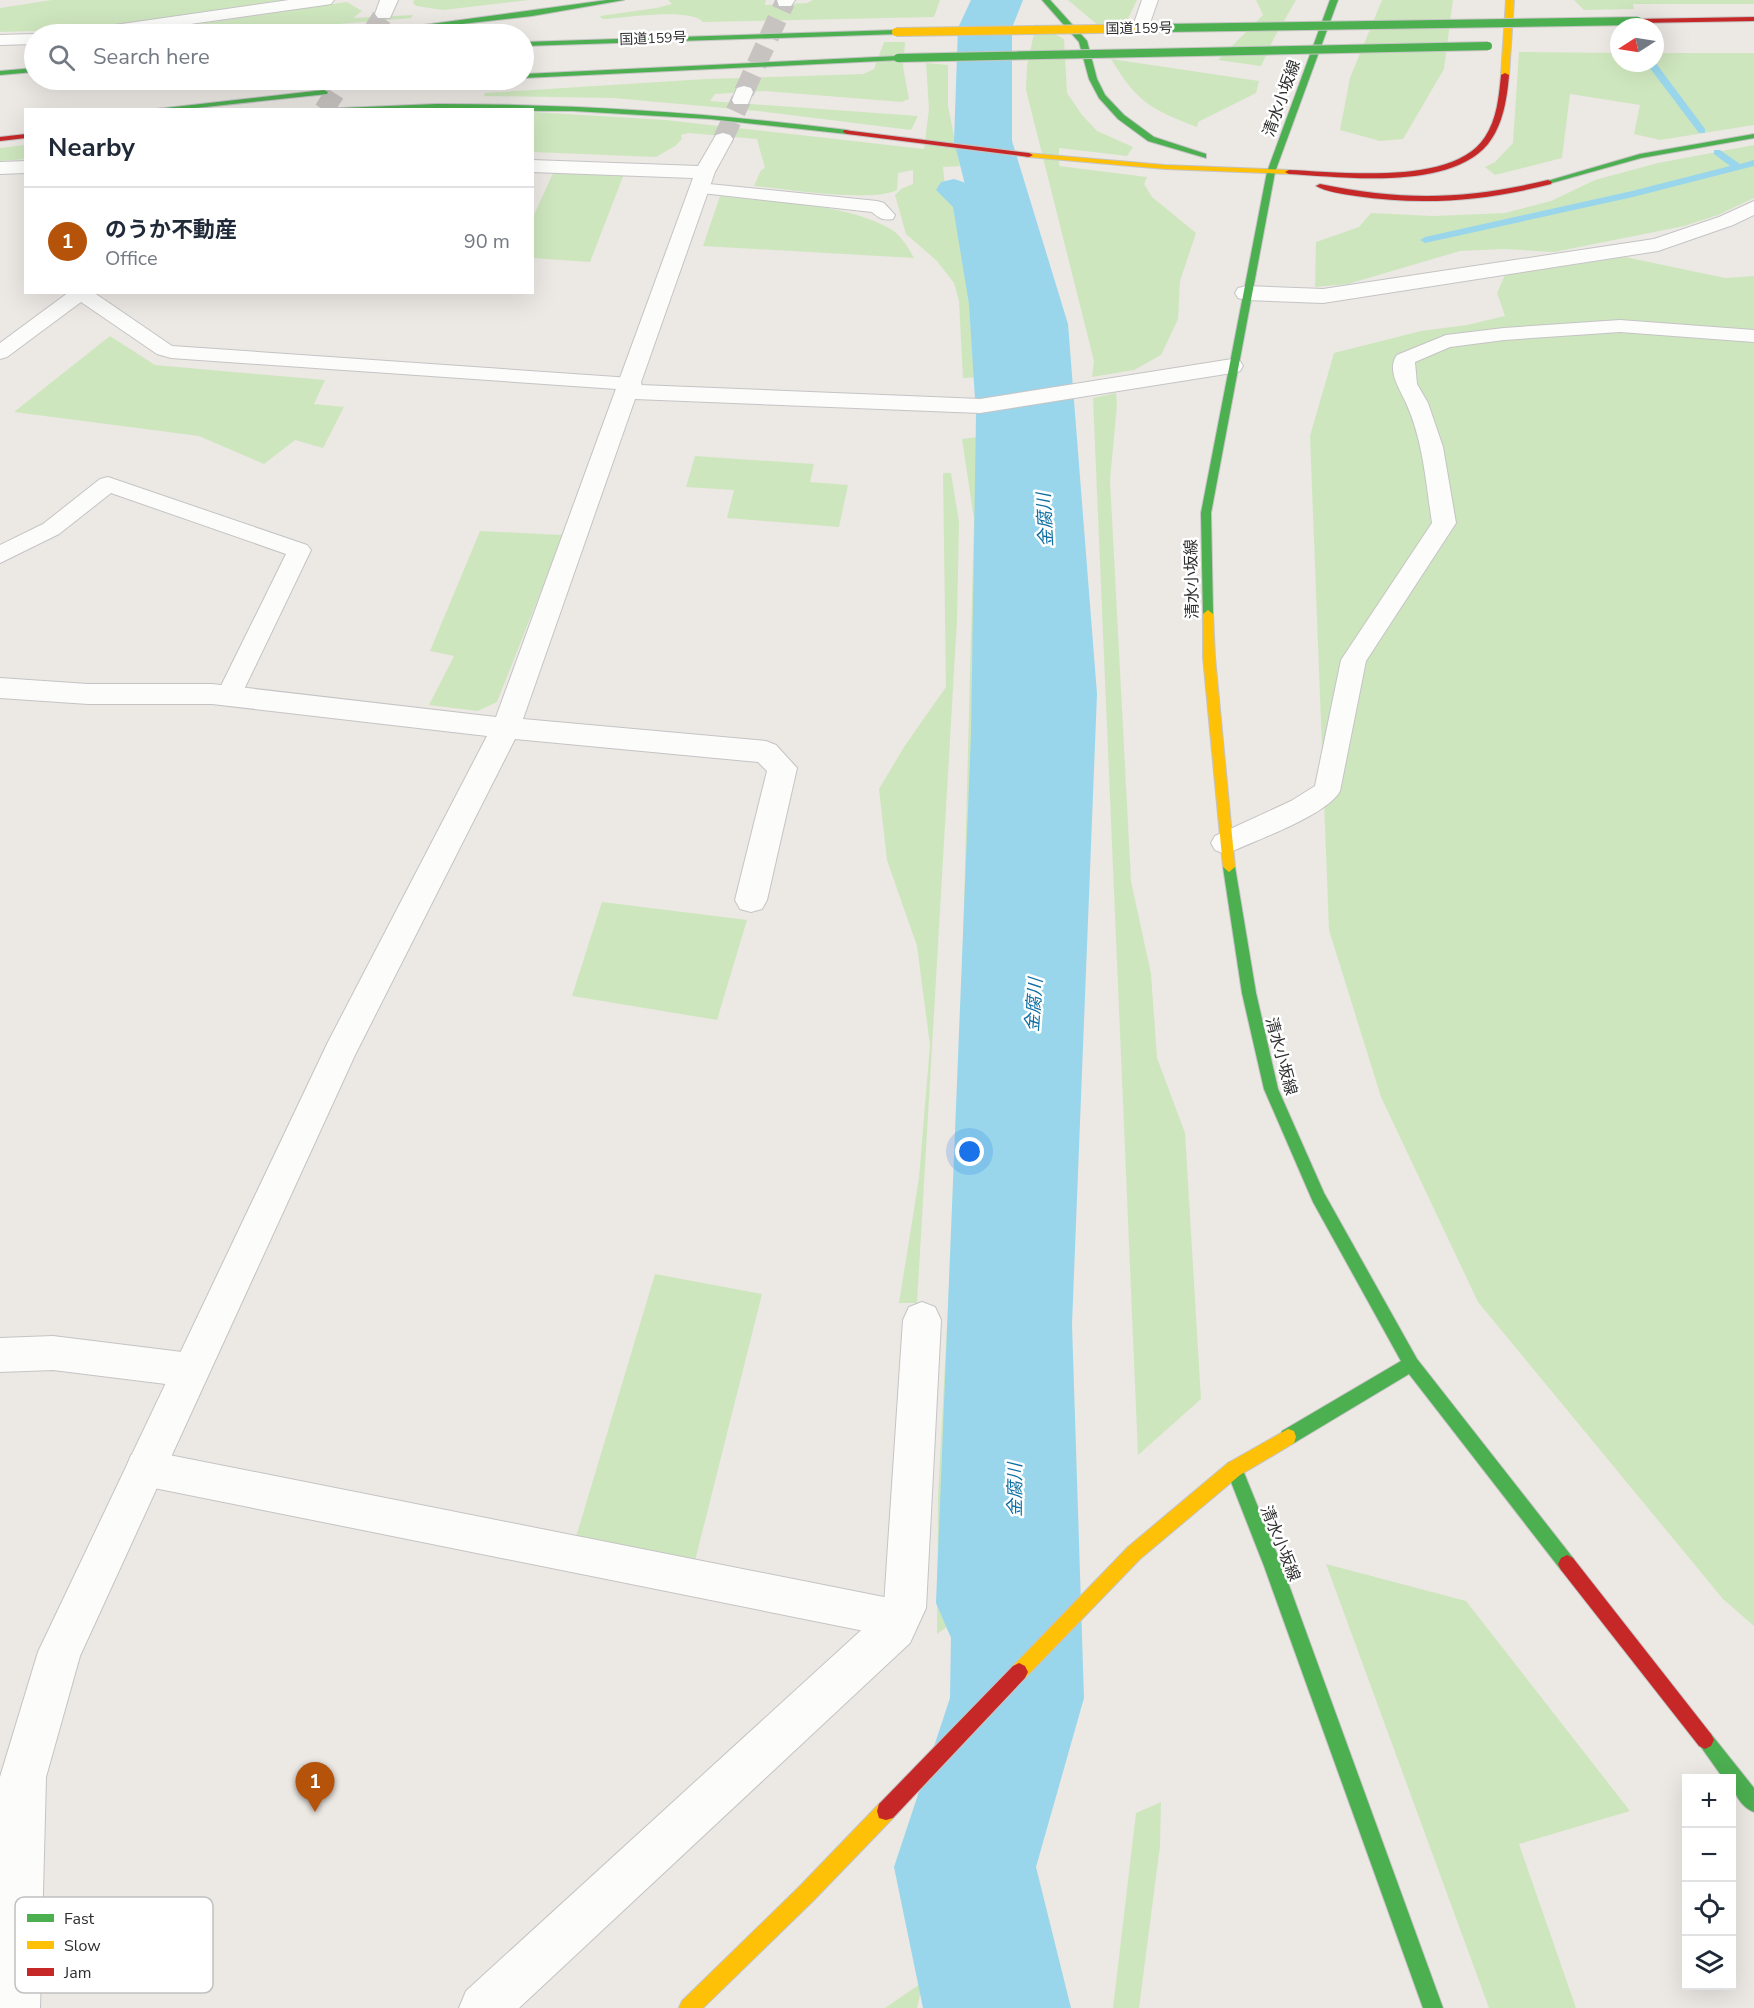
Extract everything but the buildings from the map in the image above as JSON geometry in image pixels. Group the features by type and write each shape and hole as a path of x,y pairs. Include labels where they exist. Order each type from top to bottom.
{"main road":[{"path":"446,24 532,14 620,0"},
{"name":"清水小坂線","path":"1334,0 1271,172 1232,366 1206,513 1209,657 1225,843 1249,993 1271,1089 1318,1197 1411,1364 1754,1803"},
{"path":"351,108 456,104 691,114 1067,159 1271,172 1417,173 1442,168 1468,158 1484,146 1495,131 1502,94 1510,0"},
{"path":"1048,1 1083,41 1093,79 1102,96 1121,117 1151,139 1205,156 1354,195 1406,199 1494,196 1627,160 1754,136"},
{"name":"国道159号","path":"534,44 896,32 1754,19"},
{"name":"国道159号","path":"534,76 898,58 1524,45"},
{"path":"0,75 24,73"},
{"path":"171,108 333,92"},
{"path":"0,127 24,124"},
{"path":"0,139 24,136"},
{"path":"689,2008 806,1894 1134,1553 1234,1469 1411,1364"},
{"name":"清水小坂線","path":"1234,1469 1273,1566 1433,2008"}],"street":[{"path":"157,24 325,0"},
{"path":"0,40 24,39"},
{"path":"19,1897 23,1777 60,1652 340,1052 506,728 702,180 723,139"},
{"path":"534,166 702,180"},
{"path":"0,168 24,167"},
{"path":"1246,293 1323,296 1658,245 1726,221 1754,207"},
{"path":"629,388 980,406 1232,366"},
{"path":"0,688 88,694 229,696 506,728 765,752 782,768 751,900"},
{"path":"483,2008 895,1628 905,1608 922,1320"},
{"path":"16,1993 16,2008"}],"lane":[{"path":"1142,23 1150,0"},
{"path":"702,180 876,207 886,214"},
{"path":"2,349 80,294"},
{"path":"82,294 164,350 171,352 629,388"},
{"path":"1225,843 1301,808 1327,791 1354,660 1444,523 1432,447 1418,403 1406,384 1404,359 1446,341 1504,334 1608,327 1754,336"},
{"path":"0,555 51,529 108,484 299,549 229,696"},
{"path":"0,1355 52,1353 190,1370"},
{"path":"144,1468 899,1619"}],"green space":[{"path":"52,0 293,0 129,24 24,24 24,31 0,32 0,8"},
{"path":"414,0 529,0 443,10 416,6 413,3"},
{"path":"668,0 766,0 765,5 807,3 813,0 940,0 934,17 703,22 685,15 671,14 602,19 600,16 672,4"},
{"path":"1068,0 1137,0 1125,25 1099,26"},
{"path":"1256,0 1296,0 1261,66 1218,60 1263,15"},
{"path":"1382,0 1453,0 1444,69 1403,139 1380,141 1340,130 1350,78"},
{"path":"1574,0 1754,0 1754,4 1633,4 1634,9 1584,10"},
{"path":"347,2 362,11 353,18 413,15 411,18 338,24 198,24"},
{"path":"1036,24 1064,39 1067,93 1082,115 1097,131 1133,147 1127,156 1059,148 1059,166 1147,177 1144,184 1152,197 1196,233 1180,281 1178,319 1161,355 1134,370 1092,377 1094,361 1026,90 1027,66"},
{"path":"884,42 905,42 903,67 909,99 902,102 765,91 715,94 710,101 918,116 911,130 758,111 613,98 484,96 485,93 706,79 863,74 874,69"},
{"path":"1519,52 1610,53 1610,72 1664,72 1664,53 1754,53 1754,125 1660,140 1634,134 1640,105 1570,94 1562,158 1495,175 1485,167 1495,162 1513,143"},
{"path":"1111,59 1259,81 1256,93 1198,122 1197,127 1146,103 1129,86"},
{"path":"926,63 948,65 948,106 960,166 943,167 945,187 959,203 981,307 984,377 963,378 959,301 954,283 937,261 906,234 895,195 901,189 913,184 913,170 898,173 897,190 885,194 849,195 754,186 761,170 765,168 757,139 689,133 681,135 682,139 675,146 656,157 534,152 534,112 665,120 924,149 929,109"},
{"path":"24,145 24,159 0,161 0,148"},
{"path":"1754,145 1754,198 1718,215 1684,226 1554,252 1503,249 1460,251 1348,284 1315,287 1316,242 1359,227 1371,213 1433,216 1505,213 1551,201 1595,180 1658,163"},
{"path":"554,171 624,174 590,262 534,258 534,215"},
{"path":"720,196 827,208 869,219 895,232 914,258 703,246"},
{"path":"1625,257 1725,278 1754,276 1754,1626 1723,1599 1478,1302 1381,1097 1329,930 1310,436 1334,353 1421,331 1467,325 1505,316 1497,293 1505,275"},
{"path":"110,336 155,365 325,380 314,404 344,407 323,448 295,440 264,464 199,436 14,412"},
{"path":"1116,393 1117,405 1110,480 1131,881 1151,974 1157,1058 1185,1133 1201,1399 1138,1455 1093,398"},
{"path":"986,436 987,815 968,1612 937,1634 938,1496 959,1098 974,519 962,439"},
{"path":"695,456 814,464 810,482 848,485 839,527 727,518 734,490 686,487"},
{"path":"943,473 951,473 959,522 957,620 917,1303 899,1303 919,1178 930,1045 917,946 887,860 879,789 904,747 946,687"},
{"path":"480,531 563,535 497,702 478,711 429,705 454,656 430,651"},
{"path":"602,902 747,920 717,1020 572,996"},
{"path":"655,1274 762,1294 695,1561 576,1537"},
{"path":"1326,1564 1466,1601 1630,1811 1519,1844 1576,2008 1489,2008"},
{"path":"1161,1802 1160,1846 1139,2008 1113,2008 1136,1813"},
{"path":"923,1982 917,2008 885,2008"}],"waterway":[{"name":"金腐川","path":"997,0 985,28 983,141 1034,324 1054,694 1014,1324 1017,1698 965,1867 997,2008"},
{"path":"1658,72 1702,131"},
{"path":"1717,152 1738,167"},
{"path":"1425,240 1633,194 1754,163"},
{"path":"954,190 970,203 988,304 997,415 996,735 974,1603 1017,1698"}],"tunnel":[{"path":"744,92 785,2"},
{"path":"378,24 384,14"},
{"path":"325,108 337,90"},
{"path":"723,139 741,100"}],"traffic: fast":[{"path":"446,24 532,14 620,0"},
{"path":"1046,0 1083,41 1093,79 1102,96 1121,117 1151,139 1203,156"},
{"path":"1208,614 1206,513 1271,172 1334,0"},
{"path":"1163,28 1610,21"},
{"path":"534,44 896,32"},
{"path":"898,58 1488,46"},
{"path":"534,76 898,58"},
{"path":"0,73 24,71"},
{"path":"170,108 324,92"},
{"path":"344,108 436,106 573,108 710,117 847,132"},
{"path":"1548,182 1640,156 1754,136"},
{"path":"1229,867 1249,993 1271,1089 1318,1197 1411,1364 1567,1564"},
{"path":"1288,1437 1411,1364"},
{"path":"1234,1469 1273,1566 1433,2008"},
{"path":"1705,1740 1754,1803"}],"traffic: slow":[{"path":"1505,75 1510,0"},
{"path":"896,32 1163,28"},
{"path":"1029,155 1165,167 1289,172"},
{"path":"1208,614 1209,657 1229,867"},
{"path":"1019,1672 1134,1553 1234,1469 1288,1437"},
{"path":"689,2008 806,1894 886,1811"}],"traffic: jam":[{"path":"1664,21 1754,19"},
{"path":"1289,172 1363,175 1419,173 1444,167 1466,158 1483,145 1493,130 1501,103 1505,75"},
{"path":"847,132 1029,155"},
{"path":"0,139 24,136"},
{"path":"1320,186 1379,197 1435,200 1490,195 1548,182"},
{"path":"1567,1564 1705,1740"},
{"path":"886,1811 1019,1672"}],"place":[{"name":"のうか不動産","path":"315,1812"}]}
